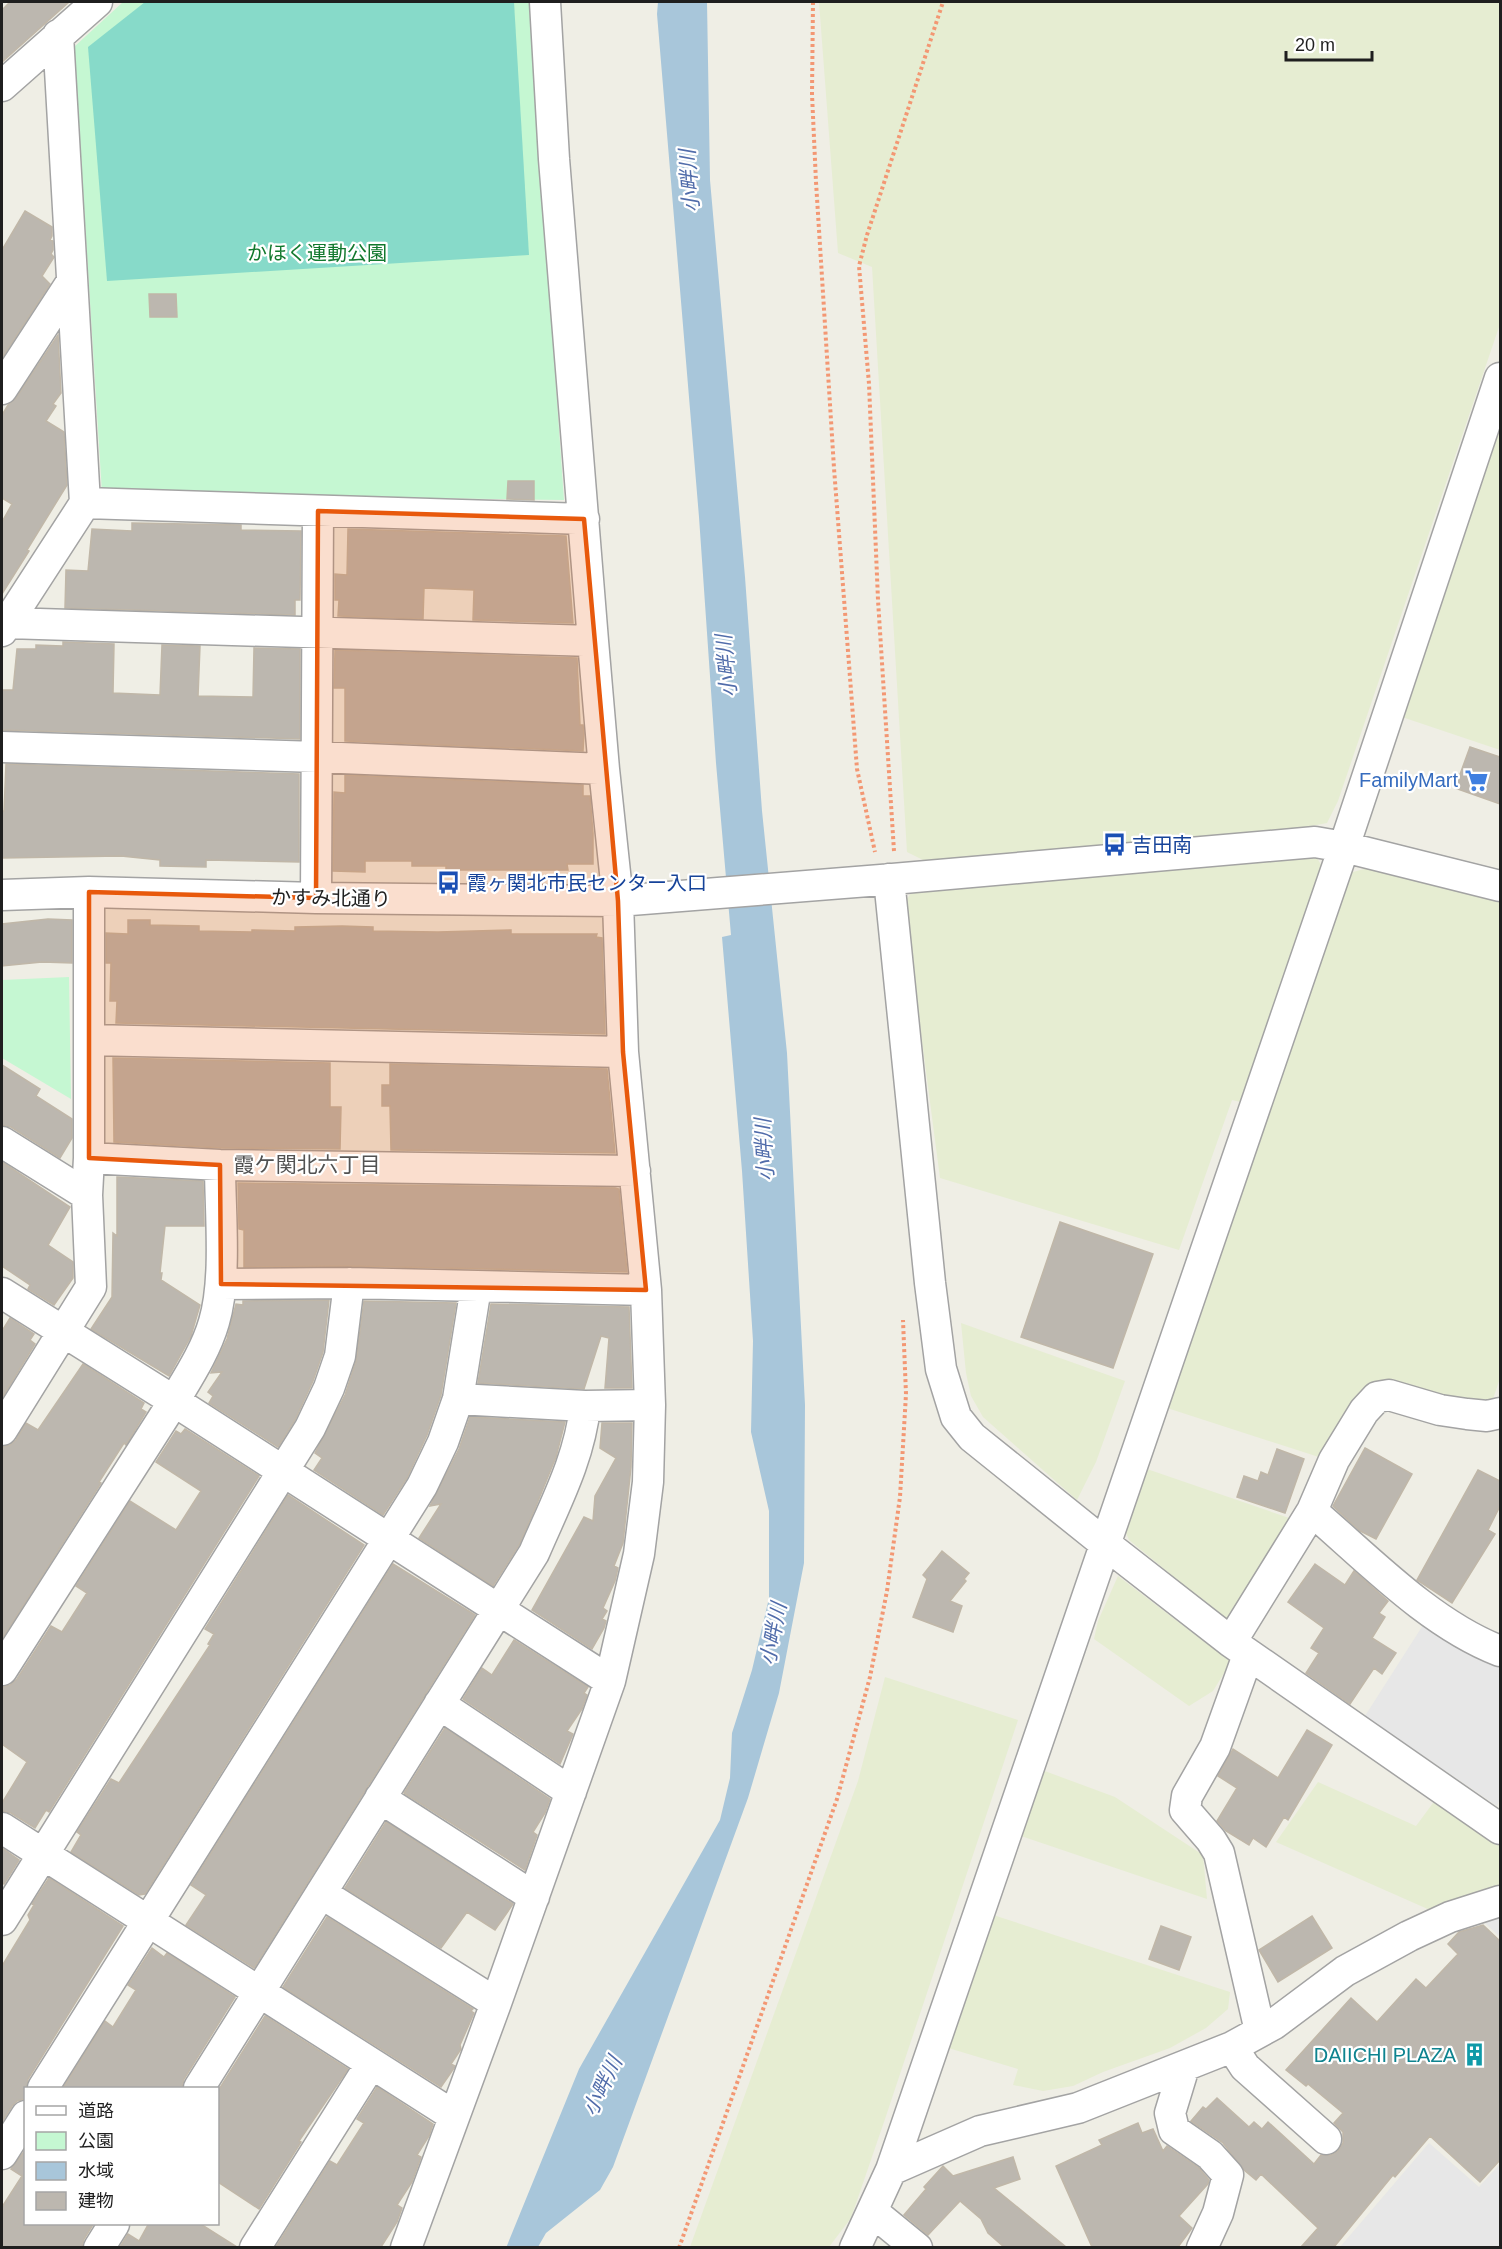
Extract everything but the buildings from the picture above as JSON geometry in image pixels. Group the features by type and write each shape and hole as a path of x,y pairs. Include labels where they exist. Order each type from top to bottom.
{"street":[{"path":"2,86 97,2"},
{"path":"406,2247 496,2003 610,1681 639,1554 648,1482 650,1405 646,1290 623,1052 618,901 593,641 554,159 545,2"},
{"path":"4,627 85,503 58,36"},
{"path":"2,389 71,283"},
{"path":"855,2247 891,2170 1344,847 1500,378"},
{"path":"85,503 584,519"},
{"path":"316,898 318,511"},
{"path":"4,627 593,641"},
{"path":"2,747 604,769"},
{"name":"かすみ北通り","path":"2,895 89,892 316,898 618,901 1315,842 1344,847 1500,886"},
{"path":"885,880 930,1283 943,1381 956,1417 972,1437 1104,1544 1240,1648 1500,1829"},
{"path":"2,1430 91,1287 87,1194 90,1040 89,892"},
{"path":"90,1040 623,1052"},
{"path":"2,1142 87,1194"},
{"path":"89,1158 220,1165 635,1172"},
{"path":"2,1670 174,1401 195,1365 214,1322 221,1284 220,1165"},
{"path":"221,1284 349,1283 646,1290"},
{"path":"2,1920 310,1428 329,1388 340,1356 349,1283"},
{"path":"44,2087 422,1486 443,1442 458,1399 476,1287"},
{"path":"2,1293 610,1681"},
{"path":"1260,2031 1219,1854 1211,1840 1185,1810 1187,1796 1215,1747 1240,1648 1312,1511 1334,1460 1364,1411 1377,1397 1389,1395 1440,1410 1467,1414 1487,1416 1500,1413"},
{"path":"458,1399 585,1406 650,1405"},
{"path":"200,2087 534,1553 583,1433 585,1406"},
{"path":"1312,1511 1424,1608 1460,1631 1500,1651"},
{"path":"439,1704 571,1792"},
{"path":"380,1797 534,1897"},
{"path":"2,1828 454,2116"},
{"path":"321,1893 496,2003"},
{"path":"891,2170 980,2131 1078,2108 1232,2047 1274,2024 1345,1971 1409,1936 1450,1917 1500,1901"},
{"path":"1232,2047 1245,2067 1326,2139"},
{"path":"255,2247 371,2064"},
{"path":"1184,2067 1170,2113 1174,2130 1210,2155 1228,2175 1218,2213 1202,2247"},
{"path":"2,2154 24,2119"},
{"path":"873,2212 917,2247"},
{"path":"99,2247 113,2225"}],"path":[{"path":"813,2 814,149 834,468 857,769 885,880"},
{"path":"885,880 878,600 869,384 860,266 867,235 943,2"},
{"path":"679,2247 837,1799 870,1677 887,1591 900,1497 906,1394 902,1310"}],"highlighted area":[{"path":"318,511 584,519 618,901 623,1052 646,1290 221,1284 220,1165 89,1158 89,892 316,898"}],"green space":[{"name":"かほく運動公園","path":"123,2 529,2 564,500 102,493 74,47"},
{"path":"145,2 514,2 529,255 107,281 88,47"},
{"path":"819,2 1500,2 1500,324 1338,801 1327,823 1306,827 927,862 907,852 872,267 838,253"},
{"path":"1500,415 1500,750 1399,716"},
{"path":"1316,856 1325,872 1245,1103 1232,1100 1179,1250 940,1178 904,904 914,888"},
{"path":"1368,868 1500,902 1500,1378 1493,1399 1482,1403 1387,1384 1325,1459 1164,1407 1349,873"},
{"path":"69,977 71,1099 2,1058 2,980"},
{"path":"961,1323 1125,1381 1096,1462 1077,1500 983,1417 971,1396 966,1373"},
{"path":"1147,1469 1295,1520 1231,1624 1129,1540 1126,1533"},
{"path":"1118,1576 1231,1662 1213,1691 1189,1706 1094,1639 1098,1621"},
{"path":"885,1677 1018,1720 884,2122 851,2218 829,2247 690,2247 858,1781"},
{"path":"1042,1770 1115,1797 1203,1855 1207,1899 1021,1836"},
{"path":"1318,1782 1416,1826 1436,1799 1500,1846 1500,1895 1439,1914 1276,1842"},
{"path":"990,1914 1230,1992 1228,2009 1206,2028 1170,2048 1103,2072 1073,2086 1043,2091 1013,2085 1018,2069 945,2047"}],"shaded area":[{"path":"1425,1622 1500,1656 1500,1799 1497,1806 1365,1716"},
{"path":"1500,1917 1500,1937 1484,1922"},
{"path":"1429,2143 1479,2187 1500,2164 1500,2247 1340,2247"}],"water":[{"name":"小畔川","path":"658,2 707,2 710,180 745,577 762,811 787,1053 805,1405 804,1563 779,1693 748,1798 613,2167 600,2190 546,2233 538,2247 506,2248 579,2069 720,1820 730,1778 732,1733 752,1670 769,1598 769,1511 751,1432 753,1341 742,1171 722,937 731,935 657,14"}],"place":[{"name":"FamilyMart","path":"1476,780"},
{"name":"吉田南","path":"1114,845"},
{"name":"霞ヶ関北市民センター入口","path":"449,883"},
{"name":"DAIICHI PLAZA","path":"1474,2055"}],"district":[{"name":"霞ケ関北六丁目","path":"307,1164"}]}
